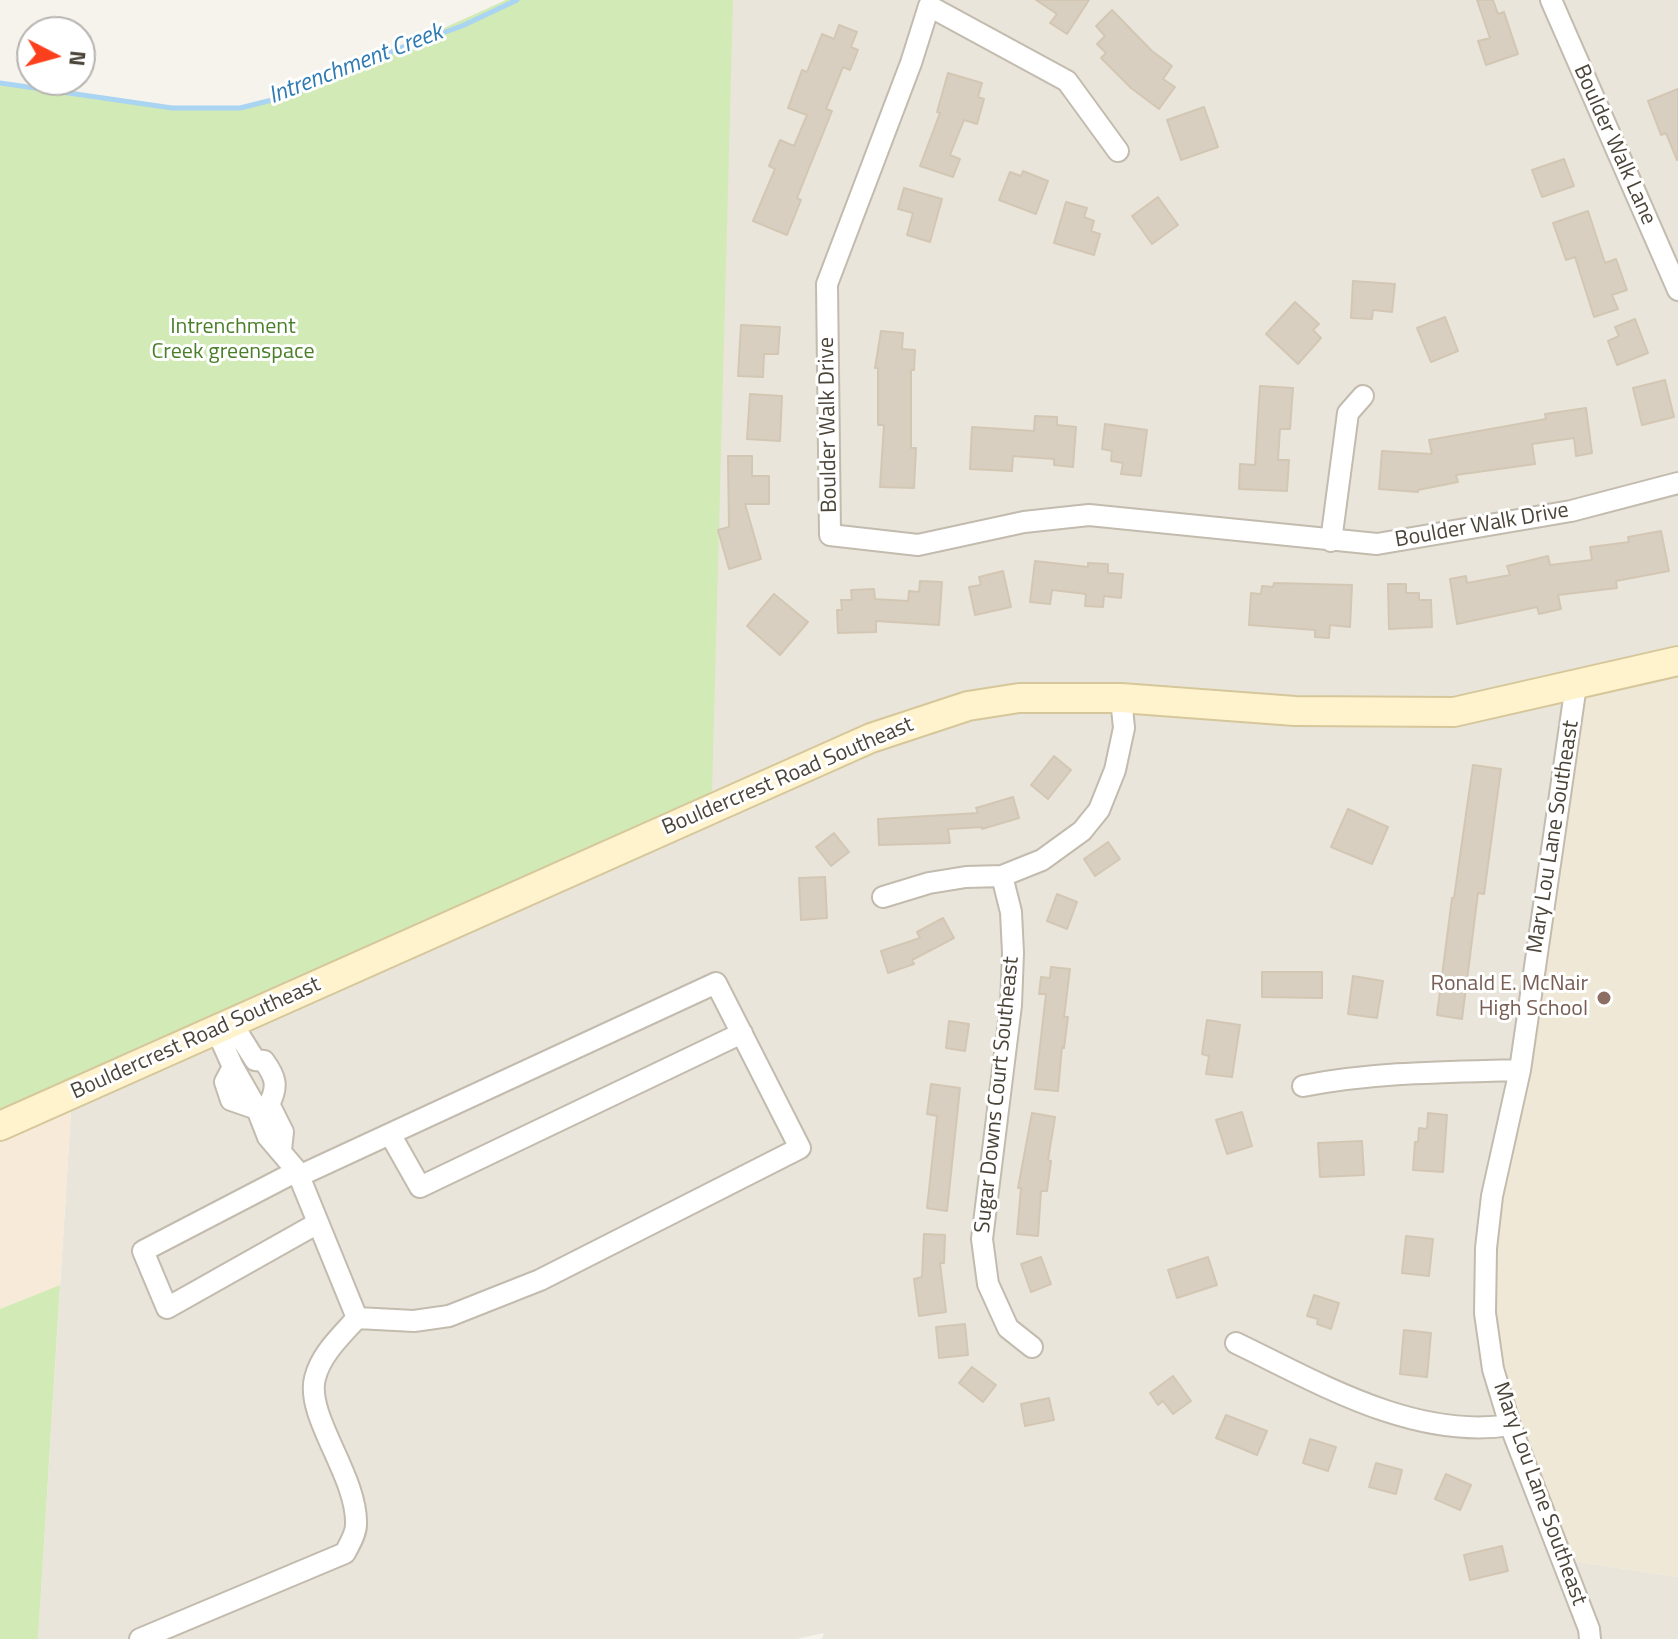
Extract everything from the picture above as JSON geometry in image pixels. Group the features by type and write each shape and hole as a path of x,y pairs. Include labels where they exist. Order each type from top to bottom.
{"street":[{"name":"Boulder Walk Lane","path":"1551,0 1678,290"},
{"name":"Boulder Walk Drive","path":"1118,151 1067,81 929,6 911,63 827,284 830,535 918,545 1024,522 1089,515 1377,544 1571,511 1678,483"},
{"path":"1331,541 1348,413 1363,396"},
{"name":"Bouldercrest Road Southeast","path":"0,1126 871,738 968,706 1019,698 1121,698 1279,710 1454,712 1678,661"},
{"name":"Mary Lou Lane Southeast","path":"1576,685 1520,1070 1492,1196 1486,1248 1485,1313 1493,1369 1510,1425 1590,1639"},
{"path":"883,897 942,881 1002,876 1042,860 1082,831 1099,810 1115,770 1124,728 1121,698"},
{"name":"Sugar Downs Court Southeast","path":"1002,876 1011,912 1011,1005 982,1239 988,1284 1008,1328 1032,1347"},
{"path":"318,1223 167,1308 143,1251 298,1174 716,983 800,1148 540,1280 449,1316 414,1321 357,1318"},
{"path":"224,1026 233,1067 263,1106 268,1137 298,1174 357,1318"},
{"path":"224,1026 255,1060 264,1061 275,1076 275,1093 263,1106"},
{"path":"390,1134 420,1187 742,1033"},
{"path":"1303,1086 1423,1073 1520,1070"},
{"path":"140,1639 345,1553 357,1527 353,1490 318,1413 314,1380 327,1351 357,1318"},
{"path":"1236,1343 1314,1381 1419,1420 1463,1428 1510,1425"}],"shaded area":[{"path":"732,0 1678,0 1678,670 1561,1559 1678,1577 1678,1639 822,1639 824,1633 796,1639 38,1639 72,1096"},
{"name":"Ronald E. McNair High School","path":"1678,670 1678,1577 1561,1559 1478,1302 1581,693"},
{"path":"72,1096 60,1285 0,1309 0,1129"}],"green space":[{"name":"Intrenchment Creek greenspace","path":"506,0 733,0 712,792 0,1129 0,84 16,86 16,96 85,96 149,105 240,108 280,99 318,85"},
{"path":"60,1285 38,1639 0,1639 0,1309"}],"building":[{"path":"1036,0 1089,0 1067,34 1050,23 1057,14"},
{"path":"1477,0 1493,0 1498,14 1504,12 1518,54 1486,65 1478,41 1490,38"},
{"path":"1112,10 1152,51 1172,66 1163,79 1175,87 1159,109 1131,88 1101,58 1106,53 1097,44 1105,36 1096,26"},
{"path":"839,25 857,32 851,47 858,50 850,70 843,67 826,109 832,111 797,198 801,200 787,235 753,221 775,169 769,166 780,140 794,146 807,115 788,108 802,70 807,72 822,34 834,39"},
{"path":"948,73 982,83 978,97 984,99 977,124 964,120 950,155 960,159 953,177 920,166 940,113 937,112"},
{"path":"1678,89 1677,160 1666,133 1661,135 1648,101"},
{"path":"1204,107 1218,147 1181,160 1167,120"},
{"path":"1564,159 1574,186 1542,197 1532,170"},
{"path":"1023,171 1048,181 1036,214 999,200 1010,172 1021,176"},
{"path":"904,188 942,199 930,242 907,235 913,213 898,209"},
{"path":"1158,197 1178,225 1152,244 1132,216"},
{"path":"1066,202 1087,208 1084,217 1094,221 1091,231 1100,234 1094,255 1054,243"},
{"path":"1588,211 1605,263 1616,259 1627,290 1612,295 1618,309 1594,317 1575,257 1566,260 1553,223"},
{"path":"1353,281 1395,284 1392,312 1373,310 1372,319 1351,318"},
{"path":"1295,302 1319,324 1313,330 1321,338 1298,364 1266,334"},
{"path":"1445,317 1458,351 1431,362 1417,328"},
{"path":"1635,319 1648,353 1617,365 1608,341 1619,336 1615,327"},
{"path":"741,325 780,327 778,354 764,354 763,377 738,376"},
{"path":"881,331 903,333 902,349 915,350 914,370 911,370 911,448 916,448 914,488 880,487 884,425 878,425 878,368 875,368"},
{"path":"1665,380 1674,417 1642,425 1633,388"},
{"path":"1260,386 1293,388 1290,429 1280,429 1278,460 1289,460 1287,491 1239,489 1240,464 1255,465"},
{"path":"750,394 782,396 780,441 747,439"},
{"path":"1586,408 1592,453 1576,456 1574,438 1532,444 1535,464 1456,475 1458,482 1418,492 1379,489 1382,451 1432,454 1429,440 1546,419 1545,414"},
{"path":"1035,416 1057,417 1057,425 1076,427 1073,467 1054,465 1054,459 1013,456 1012,471 970,469 972,427 1034,431"},
{"path":"1105,424 1147,430 1141,476 1121,474 1123,463 1111,461 1112,451 1102,449"},
{"path":"728,456 752,456 752,476 769,476 769,504 745,504 761,559 729,569 718,530 729,527"},
{"path":"1661,531 1669,571 1616,581 1617,588 1558,595 1561,609 1539,614 1537,607 1457,624 1450,579 1466,576 1467,583 1510,575 1507,566 1548,556 1550,565 1592,560 1590,547 1629,542 1628,537"},
{"path":"1035,561 1088,567 1088,563 1108,564 1108,573 1123,574 1121,598 1104,596 1103,607 1085,606 1086,594 1052,590 1050,604 1030,602"},
{"path":"1003,571 1011,607 975,615 969,587 981,585 979,577"},
{"path":"920,581 942,582 939,625 876,621 876,632 838,633 837,610 842,610 841,600 852,600 851,590 874,589 875,599 908,601 909,591 919,592"},
{"path":"1274,583 1352,585 1350,627 1330,625 1329,638 1315,637 1315,630 1249,625 1251,593 1261,594 1262,586 1273,587"},
{"path":"1388,584 1406,584 1406,593 1419,593 1419,600 1431,600 1432,627 1389,629"},
{"path":"774,594 808,622 780,655 747,626"},
{"path":"1054,756 1071,770 1048,799 1031,785"},
{"path":"1473,765 1501,769 1484,894 1478,893 1462,1019 1437,1015"},
{"path":"1013,797 1019,818 982,829 948,829 950,843 879,845 878,819 978,813 976,808"},
{"path":"1348,809 1388,827 1372,864 1331,847"},
{"path":"834,833 849,852 831,866 816,847"},
{"path":"1108,842 1120,859 1095,876 1084,859"},
{"path":"825,877 827,918 801,920 799,878"},
{"path":"1057,894 1077,902 1067,929 1047,921"},
{"path":"943,918 954,938 912,960 914,964 888,973 881,951 920,938 917,932"},
{"path":"1051,967 1070,969 1064,1017 1068,1017 1058,1091 1035,1089 1046,994 1039,994 1041,977 1050,978"},
{"path":"1262,972 1322,972 1322,998 1262,997"},
{"path":"1353,976 1383,981 1377,1018 1348,1014"},
{"path":"1207,1020 1240,1025 1232,1077 1206,1074 1209,1056 1202,1054"},
{"path":"949,1021 969,1024 965,1051 946,1048"},
{"path":"931,1084 960,1088 947,1211 927,1208 937,1116 927,1114"},
{"path":"1242,1112 1252,1146 1227,1154 1216,1120"},
{"path":"1032,1113 1055,1117 1047,1191 1041,1191 1038,1236 1017,1234 1021,1188 1018,1188"},
{"path":"1428,1113 1447,1115 1443,1172 1413,1170 1415,1142 1418,1142 1419,1128 1427,1129"},
{"path":"1362,1141 1364,1175 1320,1177 1318,1143"},
{"path":"924,1234 945,1235 944,1263 940,1263 946,1312 919,1316 914,1279 922,1277"},
{"path":"1406,1236 1433,1239 1429,1276 1402,1273"},
{"path":"1041,1257 1051,1284 1031,1292 1021,1264"},
{"path":"1208,1257 1217,1285 1177,1298 1168,1270"},
{"path":"1314,1295 1339,1303 1331,1329 1317,1324 1318,1319 1307,1316"},
{"path":"965,1324 968,1355 939,1358 936,1327"},
{"path":"1404,1330 1431,1333 1427,1377 1400,1374"},
{"path":"972,1367 996,1385 983,1402 959,1383"},
{"path":"1173,1376 1191,1401 1173,1414 1163,1401 1158,1405 1150,1393"},
{"path":"1049,1398 1054,1420 1025,1426 1021,1404"},
{"path":"1226,1415 1267,1431 1257,1455 1216,1438"},
{"path":"1310,1439 1336,1447 1328,1471 1303,1463"},
{"path":"1376,1463 1402,1470 1396,1494 1369,1487"},
{"path":"1446,1474 1471,1485 1460,1510 1435,1499"},
{"path":"1502,1546 1508,1571 1470,1580 1464,1555"}],"waterway":[{"name":"Intrenchment Creek","path":"0,83 172,108 240,108 280,98 332,79 517,0"}],"place":[{"name":"Ronald E. McNair High School","path":"1604,998"}]}
